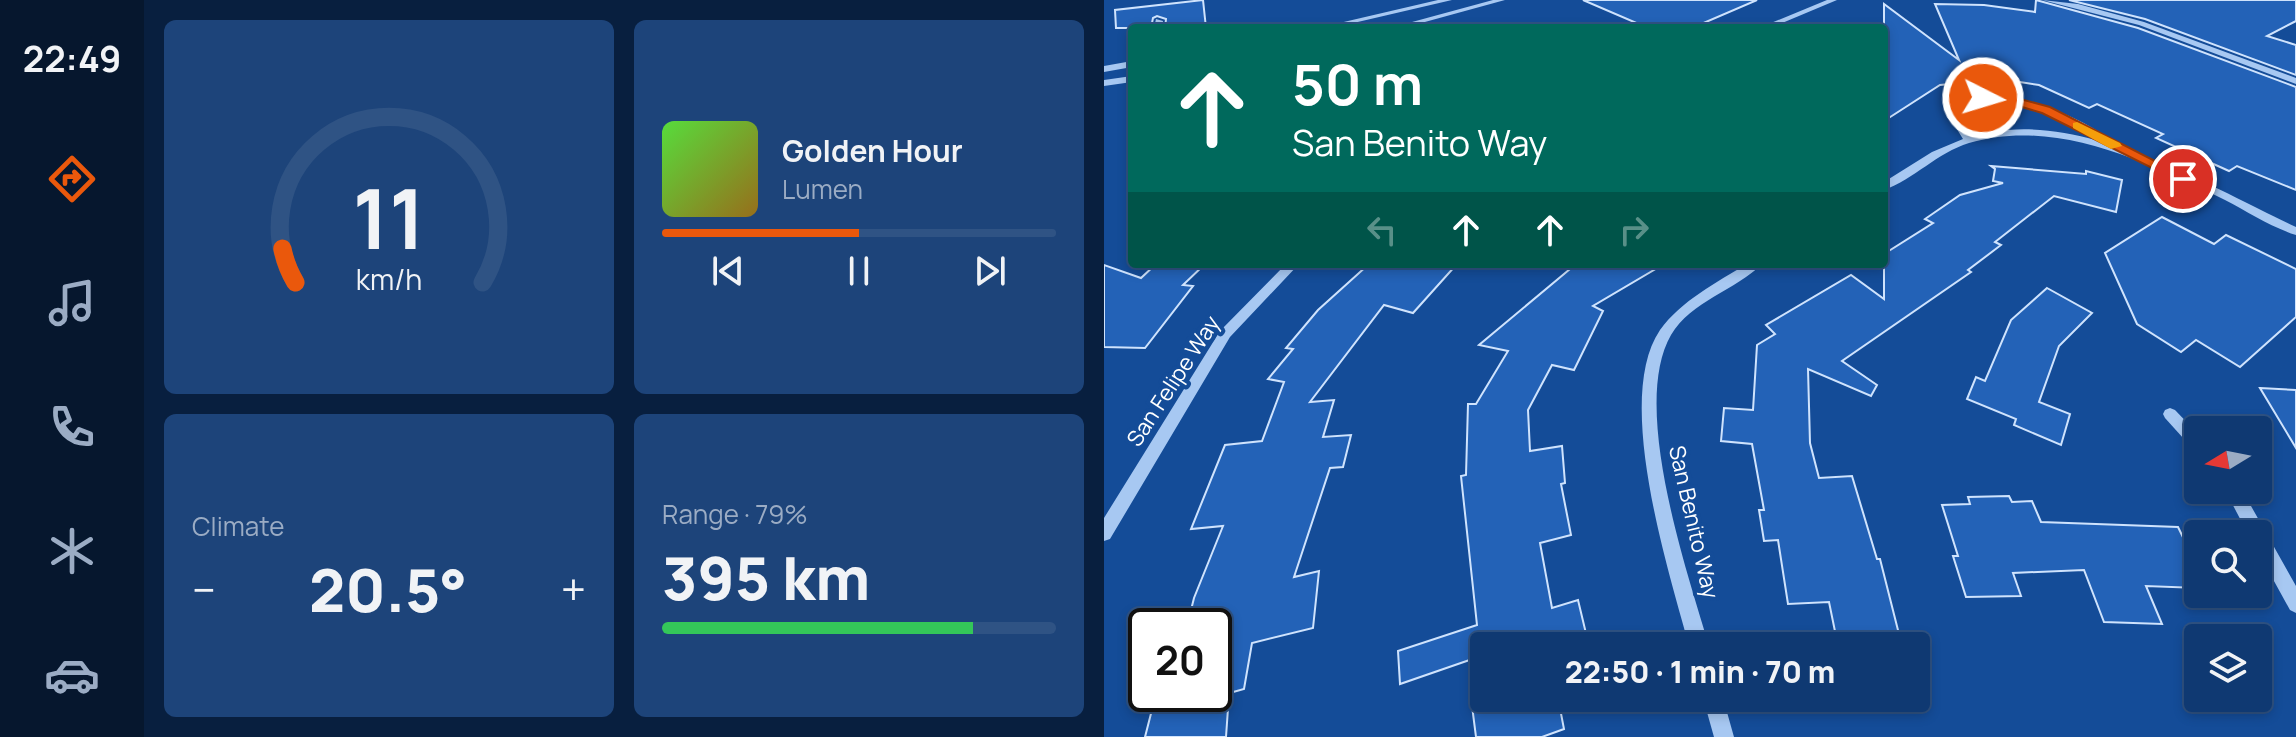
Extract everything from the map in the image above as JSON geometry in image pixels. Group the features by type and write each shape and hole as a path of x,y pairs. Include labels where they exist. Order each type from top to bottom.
{"street":[{"path":"1340,24 1448,0"},
{"path":"1409,24 1501,0"},
{"path":"1773,24 1833,0"},
{"path":"2046,0 2100,12 2296,81"},
{"path":"1104,69 1128,65"},
{"path":"1104,83 1128,80"},
{"path":"1969,140 1955,118 1970,101 2002,98 2046,110 2127,152 2296,231"},
{"path":"1888,185 1969,140 1998,134 2078,139 2127,152"},
{"name":"San Felipe Way","path":"1104,533 1225,334 1289,268"},
{"name":"San Benito Way","path":"1696,632 1650,444 1654,365 1665,334 1702,298 1750,268"},
{"path":"2170,414 2184,429"},
{"path":"2272,560 2296,604"},
{"path":"1717,712 1724,737"}],"building":[{"path":"1203,0 1206,24 1165,24 1166,19 1157,16 1152,24 1128,24 1128,28 1116,28 1115,10"},
{"path":"1583,0 1757,0 1701,24 1639,24"},
{"path":"2036,0 2138,28 2296,87 2296,190 2237,166 2229,171 2156,138 2163,134 2097,104 2089,108 2039,85 2001,79 1940,85 1888,118 1888,24 1884,24 1884,4 1959,60 1935,4 1984,5 2035,12"},
{"path":"2069,0 2296,0 2296,21 2267,36 2296,45 2296,75 2145,19"},
{"path":"1991,166 2086,174 2086,171 2122,180 2116,212 2054,196 1995,242 2001,245 1968,270 1971,272 1842,361 1877,385 1871,396 1808,369 1810,443 1819,478 1852,476 1877,559 1880,559 1898,632 1835,632 1829,602 1788,604 1778,540 1764,541 1759,510 1764,510 1752,444 1721,441 1724,408 1753,410 1757,345 1775,334 1766,325 1851,275 1884,299 1884,268 1888,268 1888,251 1933,223 1925,219 1960,195 2003,183 1993,181 1995,169"},
{"path":"2162,217 2214,244 2226,235 2296,269 2296,317 2240,367 2196,340 2181,352 2137,324 2105,253"},
{"path":"1104,265 1141,278 1152,268 1201,268 1183,285 1193,286 1145,348 1104,347"},
{"path":"1365,268 1453,268 1413,313 1384,305 1310,402 1334,400 1323,437 1351,435 1343,467 1330,468 1294,577 1319,571 1313,628 1252,643 1244,689 1232,692 1232,608 1192,608 1223,526 1191,529 1225,445 1262,441 1284,382 1268,379 1293,349 1286,348 1318,310"},
{"path":"1571,268 1657,268 1593,306 1603,311 1574,370 1552,365 1528,410 1530,451 1562,446 1565,483 1561,484 1571,535 1540,543 1552,608 1578,600 1586,632 1470,632 1470,660 1400,684 1398,651 1477,625 1461,476 1466,475 1468,404 1476,404 1508,351 1479,345"},
{"path":"2047,288 2092,313 2059,346 2039,402 2070,414 2061,445 2014,425 2016,419 1967,399 1976,377 1985,381 2011,320"},
{"path":"2260,388 2296,390 2296,448"},
{"path":"2009,496 2012,502 2032,501 2041,522 2178,527 2184,539 2184,587 2146,586 2162,624 2104,622 2084,570 2013,573 2021,596 1966,597 1953,556 1958,556 1942,505 1970,504 1968,497"},
{"path":"1151,712 1228,712 1226,737 1145,737"},
{"path":"1473,712 1561,712 1564,729 1542,737 1476,737"}],"slow traffic":[{"path":"2077,125 2116,146"}],"route":[{"path":"1983,98 2002,98 2046,110 2183,179"}]}
